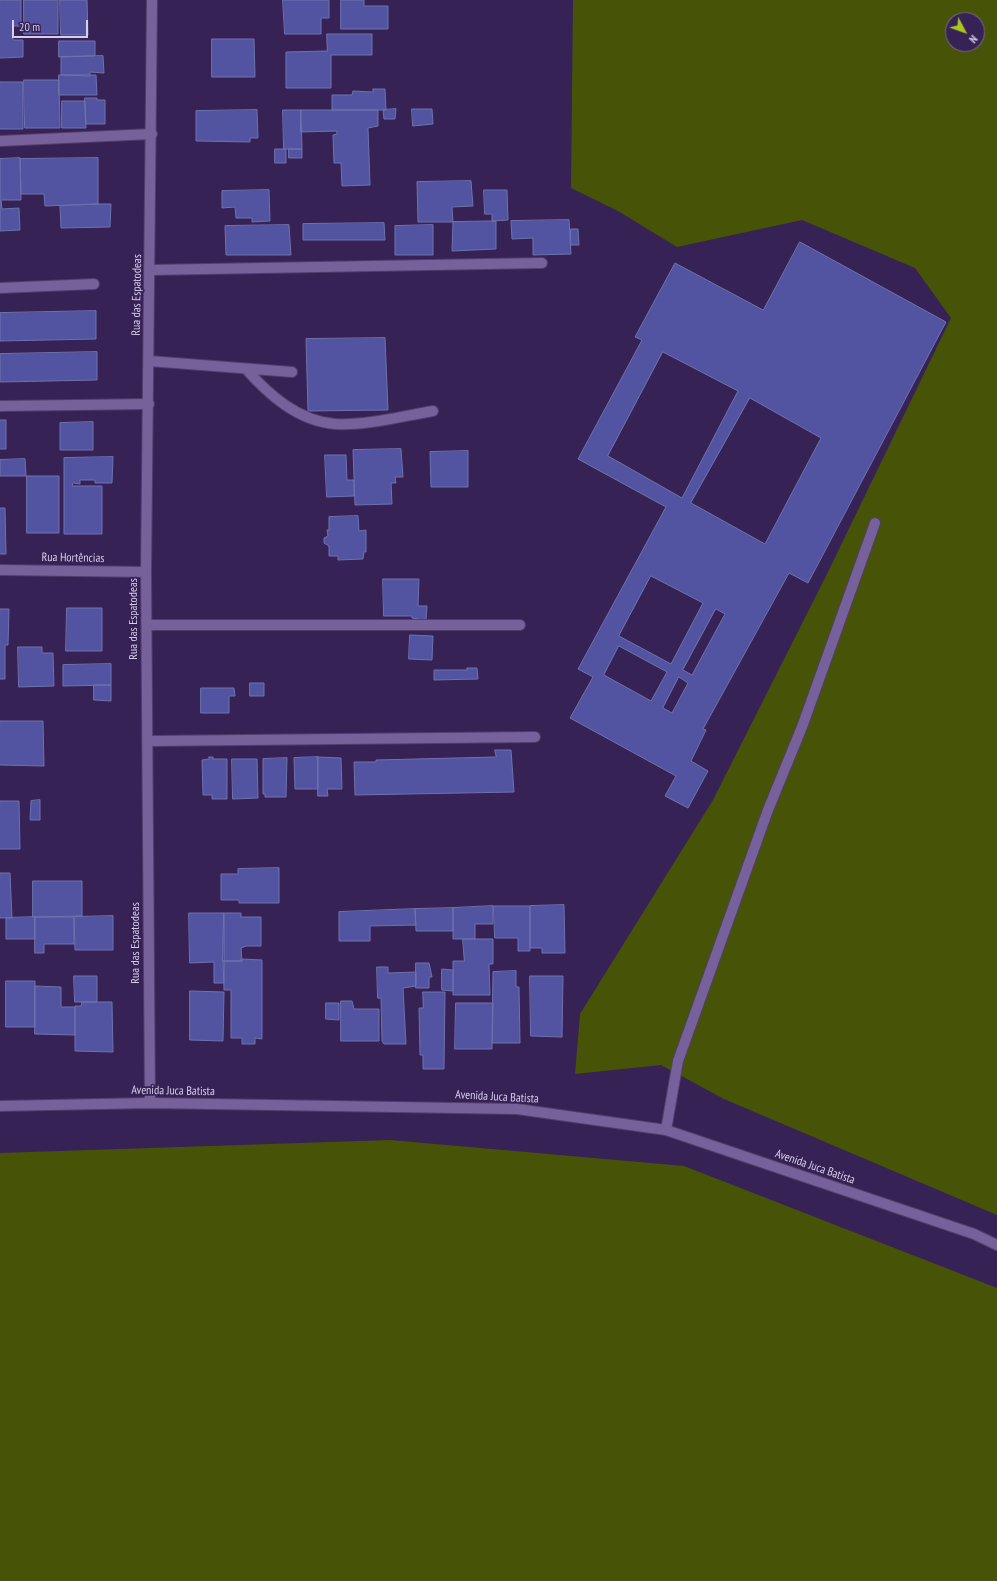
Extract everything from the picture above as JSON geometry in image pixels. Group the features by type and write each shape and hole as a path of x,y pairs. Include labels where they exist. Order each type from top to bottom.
{"street":[{"name":"Rua das Espatodeas","path":"150,1103 146,572 152,134 152,0"},
{"path":"0,141 152,134"},
{"path":"150,270 542,263"},
{"path":"0,288 94,284"},
{"path":"149,361 292,372"},
{"path":"246,369 262,387 285,406 312,418 335,424 363,422 433,411"},
{"path":"0,406 149,404"},
{"path":"666,1130 678,1061 768,810 802,727 875,523"},
{"name":"Rua Hortências","path":"0,570 146,572"},
{"path":"147,625 520,625"},
{"path":"148,741 535,737"},
{"name":"Avenida Juca Batista","path":"0,1106 150,1103 517,1109 666,1130 974,1234 997,1245"}],"green space":[{"path":"573,0 997,0 997,1215 724,1099 661,1065 575,1074 580,1014 713,800 826,576 951,318 915,268 802,220 677,247 618,211 571,188"},
{"path":"390,1140 684,1166 997,1288 997,1581 0,1581 0,1153"}],"building":[{"path":"0,0 21,0 21,26 13,26 13,40 23,40 23,57 0,58"},
{"path":"24,0 58,0 58,34 24,34"},
{"path":"60,0 87,0 88,35 61,35"},
{"path":"283,0 329,0 329,18 321,18 321,34 285,34"},
{"path":"341,0 364,0 364,6 388,6 388,29 341,29"},
{"path":"327,34 372,34 372,55 331,55 331,88 286,88 286,52 327,51"},
{"path":"212,39 254,39 255,77 212,77"},
{"path":"59,41 95,41 95,56 59,57"},
{"path":"103,56 104,73 90,72 90,76 61,75 61,57"},
{"path":"59,75 96,75 97,95 59,95"},
{"path":"24,80 59,80 60,128 25,128"},
{"path":"0,82 23,82 23,129 0,129"},
{"path":"373,89 385,89 386,110 332,110 332,95 352,95 353,91 373,92"},
{"path":"85,98 105,100 105,124 86,124"},
{"path":"62,101 85,101 86,128 62,128"},
{"path":"396,109 395,119 384,119 383,110"},
{"path":"412,109 432,109 433,124 413,126"},
{"path":"257,110 258,138 250,138 250,142 196,141 196,111"},
{"path":"283,110 301,110 302,149 284,149"},
{"path":"301,110 378,110 378,126 368,128 370,185 342,186 341,163 334,163 333,135 337,134 337,131 301,132"},
{"path":"275,149 286,149 286,163 275,163"},
{"path":"289,149 302,149 302,158 289,158"},
{"path":"20,158 21,200 1,200 2,209 19,208 20,230 0,231 0,159"},
{"path":"98,158 98,204 45,206 44,194 21,194 20,159"},
{"path":"471,181 473,206 452,207 453,222 418,222 417,182"},
{"path":"269,190 270,221 252,222 252,218 236,218 235,207 222,208 222,191"},
{"path":"484,190 507,190 508,220 492,221 492,214 485,214"},
{"path":"111,204 110,227 61,228 60,206"},
{"path":"569,220 571,254 533,255 533,238 512,239 511,221"},
{"path":"496,221 496,249 452,251 453,222"},
{"path":"384,223 385,240 303,240 303,224"},
{"path":"289,225 291,255 226,255 225,226"},
{"path":"433,225 433,255 395,255 395,226"},
{"path":"571,229 578,229 579,245 571,245"},
{"path":"800,242 946,322 808,583 789,573 703,729 706,730 691,761 708,771 688,808 665,796 676,776 570,718 593,677 578,669 666,507 578,459 642,340 635,337 675,263 763,310","holes":["663,352 738,391 682,498 608,456","750,398 821,438 765,544 691,503","651,576 703,603 671,664 619,636","716,609 725,614 692,675 683,670","619,646 667,672 651,701 604,675","679,677 688,683 672,713 663,708"]},
{"path":"96,311 96,339 0,341 0,313"},
{"path":"385,338 388,410 308,411 306,339"},
{"path":"97,352 97,380 0,382 0,354"},
{"path":"0,420 6,420 6,449 0,449"},
{"path":"93,422 93,450 60,450 60,423"},
{"path":"401,449 403,477 395,477 396,483 391,483 392,504 355,505 353,450"},
{"path":"468,451 468,487 431,487 430,452"},
{"path":"325,455 346,455 347,480 354,480 354,496 327,497"},
{"path":"113,457 112,483 95,483 95,480 80,480 80,484 73,483 72,486 102,486 102,534 64,534 64,458"},
{"path":"25,459 26,476 0,476 0,460"},
{"path":"27,476 59,476 59,533 27,533"},
{"path":"0,508 5,508 6,554 0,554"},
{"path":"358,516 359,531 366,530 366,552 364,552 363,559 338,560 338,556 329,556 329,546 324,543 324,538 328,536 327,530 329,530 329,517"},
{"path":"383,579 419,579 418,606 427,606 426,620 419,621 419,619 412,618 412,616 384,616"},
{"path":"67,608 102,608 102,651 66,651"},
{"path":"0,609 9,609 8,645 5,645 5,679 0,679"},
{"path":"410,635 433,636 432,660 409,659"},
{"path":"18,647 42,647 42,653 53,653 54,686 19,687"},
{"path":"111,664 111,685 63,686 63,665"},
{"path":"467,668 477,668 478,679 434,680 434,670 467,670"},
{"path":"250,683 264,683 264,696 250,696"},
{"path":"94,685 111,685 111,701 94,700"},
{"path":"201,688 234,688 235,696 229,696 229,713 201,713"},
{"path":"0,721 43,721 44,766 0,765"},
{"path":"495,750 511,750 514,792 355,795 354,762 376,762 376,760 496,757"},
{"path":"209,757 213,757 213,759 227,759 227,799 212,799 212,795 203,795 202,760 209,759"},
{"path":"318,757 318,789 295,789 294,758"},
{"path":"318,757 341,758 342,789 327,789 328,796 318,796"},
{"path":"287,758 286,797 265,797 265,794 263,794 263,759"},
{"path":"232,759 257,759 258,798 233,799"},
{"path":"40,800 40,820 30,820 31,801"},
{"path":"0,801 19,801 20,849 0,849"},
{"path":"279,868 279,903 239,903 239,900 221,900 221,874 238,874 238,869"},
{"path":"0,873 10,873 12,918 0,918"},
{"path":"33,881 82,881 82,916 33,917"},
{"path":"564,905 565,953 542,953 542,948 530,948 530,906"},
{"path":"493,906 493,924 475,924 475,939 453,939 453,908"},
{"path":"494,906 530,906 530,951 518,951 518,938 495,938"},
{"path":"453,908 453,931 416,931 415,909"},
{"path":"415,909 416,925 370,926 370,941 339,941 339,912"},
{"path":"189,913 224,913 224,983 214,983 214,962 190,963"},
{"path":"224,913 241,913 241,917 261,917 261,946 246,946 241,948 242,961 223,961"},
{"path":"113,916 113,950 75,950 74,917"},
{"path":"35,917 35,939 6,939 6,918"},
{"path":"35,917 74,917 74,944 44,944 44,953 35,953"},
{"path":"463,939 493,939 493,964 489,964 490,995 453,995 453,961 464,961"},
{"path":"241,959 262,960 262,1039 255,1038 255,1044 242,1044 242,1038 231,1038 231,990 224,990 223,961 242,961"},
{"path":"416,963 429,963 432,977 429,977 429,988 416,988"},
{"path":"377,967 388,967 388,973 416,972 416,986 403,988 406,1044 384,1044 382,1041 381,998 378,998"},
{"path":"442,969 453,970 453,991 442,990"},
{"path":"516,971 516,987 519,987 520,1043 492,1043 493,972"},
{"path":"74,976 97,976 97,1002 75,1002"},
{"path":"530,976 563,976 562,1037 531,1036"},
{"path":"6,981 35,981 35,1027 6,1027"},
{"path":"35,986 61,987 61,1007 75,1007 75,1035 35,1034"},
{"path":"190,991 224,992 223,1041 190,1040"},
{"path":"423,992 445,992 444,1069 423,1069 423,1055 420,1055 419,1008 423,1008"},
{"path":"341,1001 352,1001 354,1009 379,1009 379,1041 341,1041"},
{"path":"82,1002 112,1002 113,1052 75,1051 75,1006 81,1006"},
{"path":"326,1003 339,1003 339,1020 326,1019"},
{"path":"456,1003 493,1003 492,1049 455,1049"}]}
